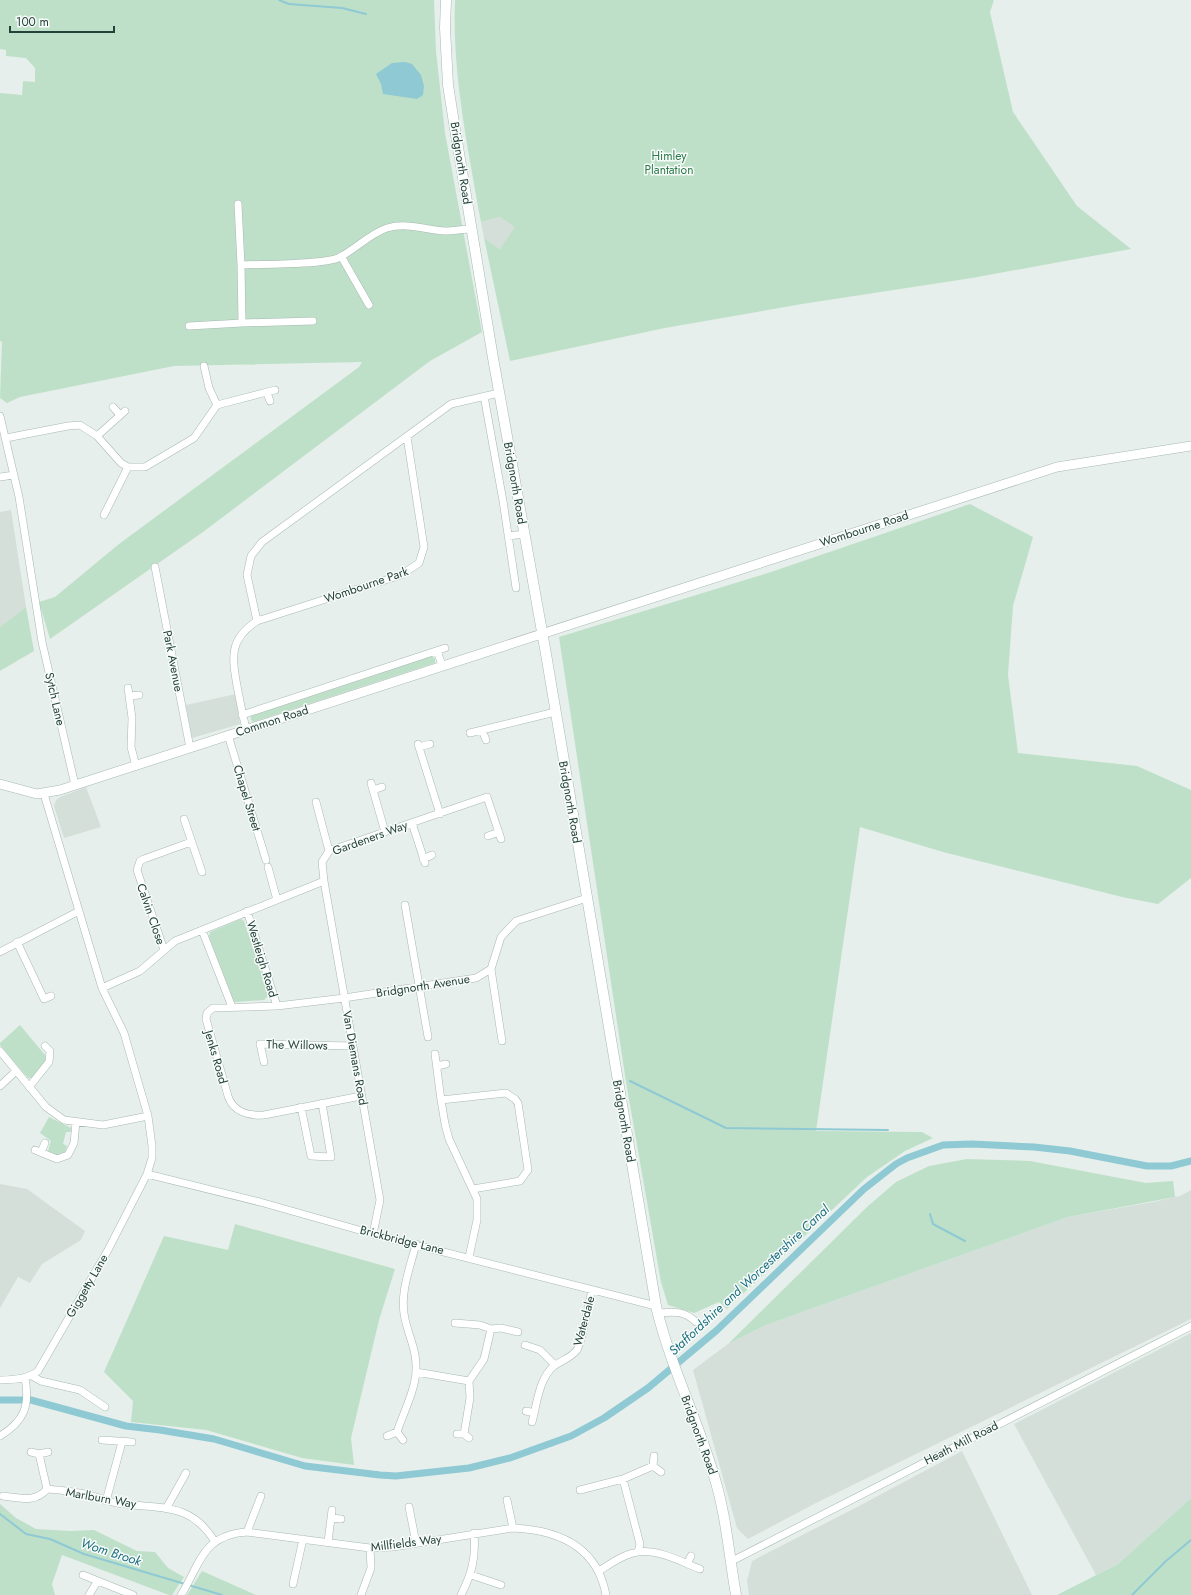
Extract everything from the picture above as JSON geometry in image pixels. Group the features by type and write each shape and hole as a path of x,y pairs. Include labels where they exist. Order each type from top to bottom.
{"main road":[{"name":"Bridgnorth Road","path":"446,0 445,28 448,85 499,393 525,534 657,1310 670,1357 715,1477 732,1562 736,1595"}],"street":[{"path":"238,204 242,323"},
{"path":"241,265 324,260 341,256 387,228 412,226 445,231 472,229"},
{"path":"341,256 369,305"},
{"path":"189,326 313,321"},
{"path":"204,366 212,399 217,405"},
{"path":"6,438 80,425 97,436 114,458 128,467 138,468 149,466 186,444 199,433 217,405 275,390"},
{"path":"267,393 270,401"},
{"path":"257,622 247,575 251,556 262,542 451,404 499,393"},
{"path":"484,396 516,588"},
{"path":"97,436 122,413 113,407"},
{"name":"Sytch Lane","path":"0,416 14,475 42,642 74,785"},
{"name":"Wombourne Park","path":"246,728 242,715 233,654 243,632 257,622 401,575 419,563 424,547 407,437"},
{"name":"Wombourne Road","path":"542,634 1057,466 1191,446"},
{"path":"104,515 128,467"},
{"path":"0,478 14,475"},
{"path":"508,536 525,534"},
{"name":"Park Avenue","path":"155,567 190,748"},
{"path":"148,577 157,575"},
{"name":"Common Road","path":"0,784 22,791 44,794 136,766 246,728 346,698 442,665 542,634"},
{"name":"Common Road","path":"242,715 445,648"},
{"path":"437,651 442,665"},
{"path":"128,688 132,718 131,747 136,766"},
{"path":"129,696 139,694"},
{"path":"470,733 555,712"},
{"path":"482,730 486,740"},
{"name":"Chapel Street","path":"228,735 277,900"},
{"path":"430,744 418,745 440,814"},
{"path":"382,787 372,787 385,832"},
{"name":"Giggetty Lane","path":"32,1376 38,1371 108,1250 147,1174 152,1158 148,1116 124,1033 102,988 44,794"},
{"name":"Gardeners Way","path":"324,881 322,862 329,851 487,797 500,836 488,836"},
{"path":"316,802 329,851"},
{"path":"184,819 202,872"},
{"path":"412,823 424,861 432,855"},
{"name":"Calvin Close","path":"164,950 137,870 140,862 144,859 191,842"},
{"path":"102,988 140,971 176,941 324,881"},
{"name":"Van Diemans Road","path":"324,881 380,1200 373,1234"},
{"path":"502,1041 491,969 501,937 516,922 587,898"},
{"path":"405,905 428,1037"},
{"path":"0,952 79,911"},
{"name":"Westleigh Road","path":"248,911 277,1006"},
{"path":"202,930 232,1007"},
{"path":"17,942 44,1000 51,996"},
{"name":"Bridgnorth Avenue","path":"344,998 476,978 491,969"},
{"name":"Jenks Road","path":"344,998 277,1006 213,1008 207,1013 206,1019 229,1101 238,1110 255,1115 361,1096"},
{"name":"The Willows","path":"264,1062 260,1044 352,1046"},
{"path":"29,1087 49,1062 50,1051 45,1046"},
{"path":"0,1051 29,1087 54,1114 64,1120 103,1125 148,1116"},
{"path":"435,1054 445,1124 450,1139 477,1199 478,1210 469,1257"},
{"path":"437,1066 446,1064"},
{"path":"0,1086 16,1071"},
{"path":"441,1100 501,1093 511,1096 518,1103 528,1170 526,1175 520,1181 473,1189"},
{"path":"301,1107 311,1156 331,1157 322,1103"},
{"path":"45,1142 38,1151 57,1159 68,1155 74,1143 76,1122"},
{"name":"Brickbridge Lane","path":"147,1174 260,1202 373,1234 469,1257 592,1290 657,1310 677,1312 688,1315 696,1322"},
{"path":"387,1436 396,1432 416,1372 415,1351 404,1319 403,1304 405,1282 416,1244"},
{"name":"Waterdale","path":"532,1422 543,1381 555,1365 567,1359 578,1349 592,1290"},
{"path":"455,1324 480,1325 491,1329 501,1328 518,1332"},
{"name":"Heath Mill Road","path":"732,1562 1191,1326"},
{"path":"464,1435 470,1398 469,1381 479,1369 485,1355 491,1329"},
{"path":"525,1345 535,1344 555,1365"},
{"path":"416,1372 469,1381"},
{"path":"0,1380 32,1376 41,1381 80,1390 106,1407"},
{"path":"0,1436 16,1423 26,1407 28,1393 25,1378"},
{"path":"526,1411 534,1413"},
{"path":"396,1432 403,1440"},
{"path":"102,1440 132,1442"},
{"path":"106,1501 122,1442"},
{"path":"31,1452 39,1454 48,1452"},
{"path":"3,1496 33,1499 42,1495 47,1489 39,1454"},
{"path":"653,1466 654,1456"},
{"path":"653,1466 661,1472"},
{"path":"580,1490 623,1479 653,1466"},
{"path":"167,1507 186,1472"},
{"path":"623,1479 640,1544 638,1552"},
{"name":"Marlburn Way","path":"47,1489 85,1494 106,1501 167,1507 194,1519 207,1530 215,1542"},
{"path":"247,1532 260,1507 261,1496"},
{"path":"507,1500 513,1528"},
{"path":"409,1507 416,1543"},
{"path":"328,1542 332,1510"},
{"path":"403,1518 411,1517"},
{"path":"331,1518 341,1519"},
{"name":"Millfields Way","path":"181,1595 191,1579 204,1552 215,1542 232,1533 247,1532 370,1548 416,1543 513,1528 551,1532 564,1538 582,1551 599,1571 606,1595"},
{"path":"461,1595 471,1575 476,1552 474,1533"},
{"path":"293,1584 303,1539"},
{"path":"361,1595 371,1568 370,1548"},
{"path":"599,1571 618,1560 638,1552 663,1555 700,1569"},
{"path":"687,1564 691,1556"},
{"path":"83,1575 97,1582 133,1595"},
{"path":"471,1575 501,1585"},
{"path":"89,1595 97,1582"}],"shaded area":[{"path":"500,217 516,227 500,249 484,238 481,222"},
{"path":"11,510 26,607 0,627 0,512"},
{"path":"236,694 240,724 192,738 186,705"},
{"path":"86,787 101,827 64,838 54,806 56,800"},
{"path":"0,1184 27,1189 85,1231 81,1240 42,1264 30,1283 18,1277 0,1308"},
{"path":"1191,1190 1191,1319 816,1503 748,1539 737,1528 693,1370 728,1344 766,1325 1068,1217 1153,1202 1180,1196"},
{"path":"1191,1333 1191,1498 1118,1564 1096,1575 1014,1424"},
{"path":"962,1451 1032,1595 749,1595 747,1581 752,1561"}],"green space":[{"path":"0,0 434,0 436,51 445,133 482,332 430,361 203,532 50,639 39,602 55,597 119,544 359,367 362,362 174,366 20,397 7,403 0,398 2,342 0,341 0,93 22,95 23,81 35,82 35,68 26,58 6,56 6,50 0,49"},
{"name":"Himley Plantation","path":"455,0 994,0 990,12 1013,112 1077,206 1131,249 972,278 802,304 665,328 510,361 484,238 500,249 515,227 500,217 481,222 458,84"},
{"path":"970,504 1033,537 1013,606 1008,675 1018,753 1137,766 1191,790 1191,878 1158,904 1122,897 943,852 860,827 816,1131 922,1132 933,1138 905,1151 867,1177 727,1309 719,1302 694,1313 668,1305 661,1282 626,1082 559,637 771,572"},
{"path":"26,607 34,651 0,671 0,627"},
{"path":"432,656 435,659 435,663 253,722 251,720 251,716"},
{"path":"241,919 244,921 269,995 264,1000 234,1002 209,937 210,932"},
{"path":"20,1025 45,1055 46,1061 32,1078 28,1078 0,1045 0,1043"},
{"path":"49,1117 71,1128 71,1132 66,1132 63,1144 67,1146 65,1152 57,1155 48,1151 51,1141 40,1133"},
{"path":"967,1159 1030,1161 1146,1183 1173,1181 1175,1197 1068,1217 766,1325 728,1344 868,1206 896,1182 929,1166"},
{"path":"235,1224 395,1269 379,1320 351,1438 354,1465 302,1458 206,1430 131,1422 133,1401 104,1372 164,1236 228,1250"},
{"path":"1191,1498 1191,1595 1057,1595 1118,1564"},
{"path":"0,1504 16,1518 36,1529 70,1531 94,1530 137,1551 155,1552 168,1568 184,1577 172,1595 169,1595 62,1555 52,1584 55,1595 0,1595"},
{"path":"202,1571 256,1595 187,1595"}],"water":[{"path":"405,62 412,64 421,75 424,86 423,95 417,99 383,94 381,84 376,74 392,63"}],"waterway":[{"path":"279,0 289,4 342,8 366,14"},
{"path":"630,1081 726,1128 888,1130"},
{"name":"Staffordshire and Worcestershire Canal","path":"0,1400 31,1400 126,1426 214,1439 305,1466 396,1476 469,1468 510,1458 571,1436 604,1418 648,1388 717,1330 864,1189 896,1164 907,1158 943,1145 972,1144 1034,1147 1070,1151 1147,1166 1171,1166 1191,1161"},
{"path":"930,1214 933,1224 965,1241"},
{"name":"Wom Brook","path":"0,1514 26,1534 50,1539 84,1554 222,1595"},
{"path":"1132,1595 1166,1561 1191,1540"}]}
